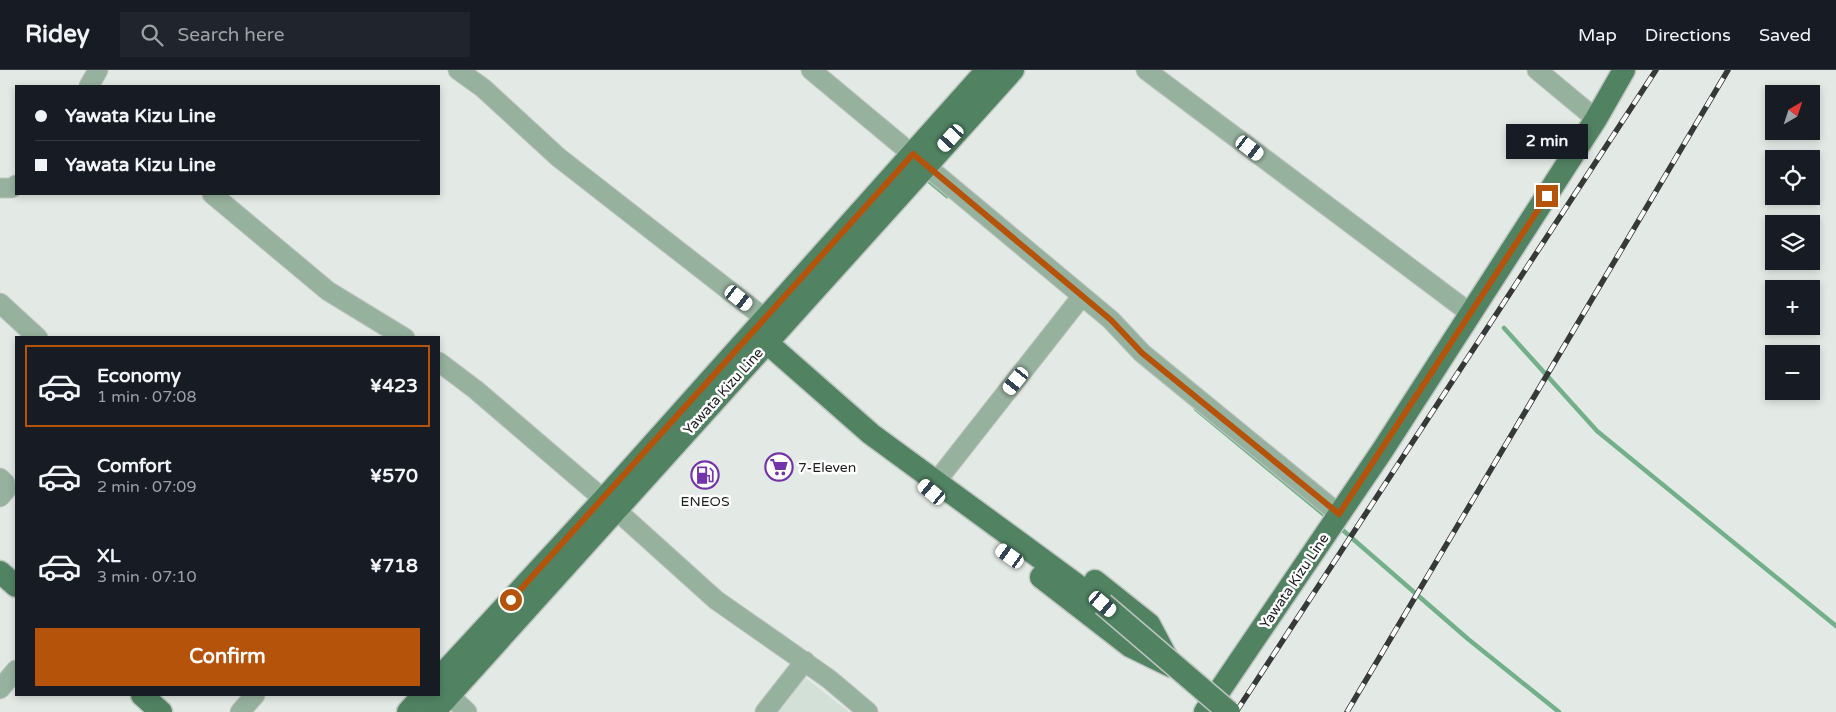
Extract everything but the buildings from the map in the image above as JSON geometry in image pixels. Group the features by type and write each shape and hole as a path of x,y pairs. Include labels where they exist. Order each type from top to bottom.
{"main road":[{"name":"Yawata Kizu Line","path":"920,160 987,70"},
{"name":"Yawata Kizu Line","path":"434,712 444,686 920,160 1013,70"},
{"name":"Yawata Kizu Line","path":"1216,708 1339,514 1382,451 1596,119 1624,70"},
{"path":"766,330 922,483 997,546 1049,583 1130,646 1170,666 1216,708"},
{"path":"871,434 943,473 977,494 1029,531 1149,624 1170,666"},
{"path":"871,434 1103,604 1216,708"},
{"path":"0,572 15,585"},
{"path":"143,696 161,712"},
{"path":"408,712 423,696"}],"street":[{"path":"90,85 98,70"},
{"path":"458,70 483,88 558,157 766,330"},
{"path":"810,70 1111,320 1142,353 1339,514"},
{"path":"1146,70 1470,313"},
{"path":"1537,70 1596,119"},
{"path":"0,188 12,188 15,186"},
{"path":"213,195 328,291 402,336"},
{"path":"943,473 1082,296"},
{"path":"0,303 36,336"},
{"path":"440,363 476,390 609,504 716,600 805,661 868,712"},
{"path":"0,478 5,483 6,490 0,497"},
{"path":"765,712 805,661"},
{"path":"0,689 15,671"},
{"path":"444,686 466,712"},
{"path":"240,712 254,696"}],"shaded area":[{"path":"802,679 807,679 849,712 776,712"}],"waterway":[{"path":"924,177 947,196"},
{"path":"1504,328 1597,431 1836,626"},
{"path":"1196,409 1328,518"},
{"path":"1338,526 1468,639 1559,712"}],"railway":[{"path":"1236,712 1656,70"},
{"path":"1347,712 1728,70"}],"place":[{"name":"7-Eleven","path":"779,467"},
{"name":"ENEOS","path":"705,475"}],"route":[{"path":"511,600 913,154 1111,320 1142,353 1339,514 1382,451 1547,196"}]}
